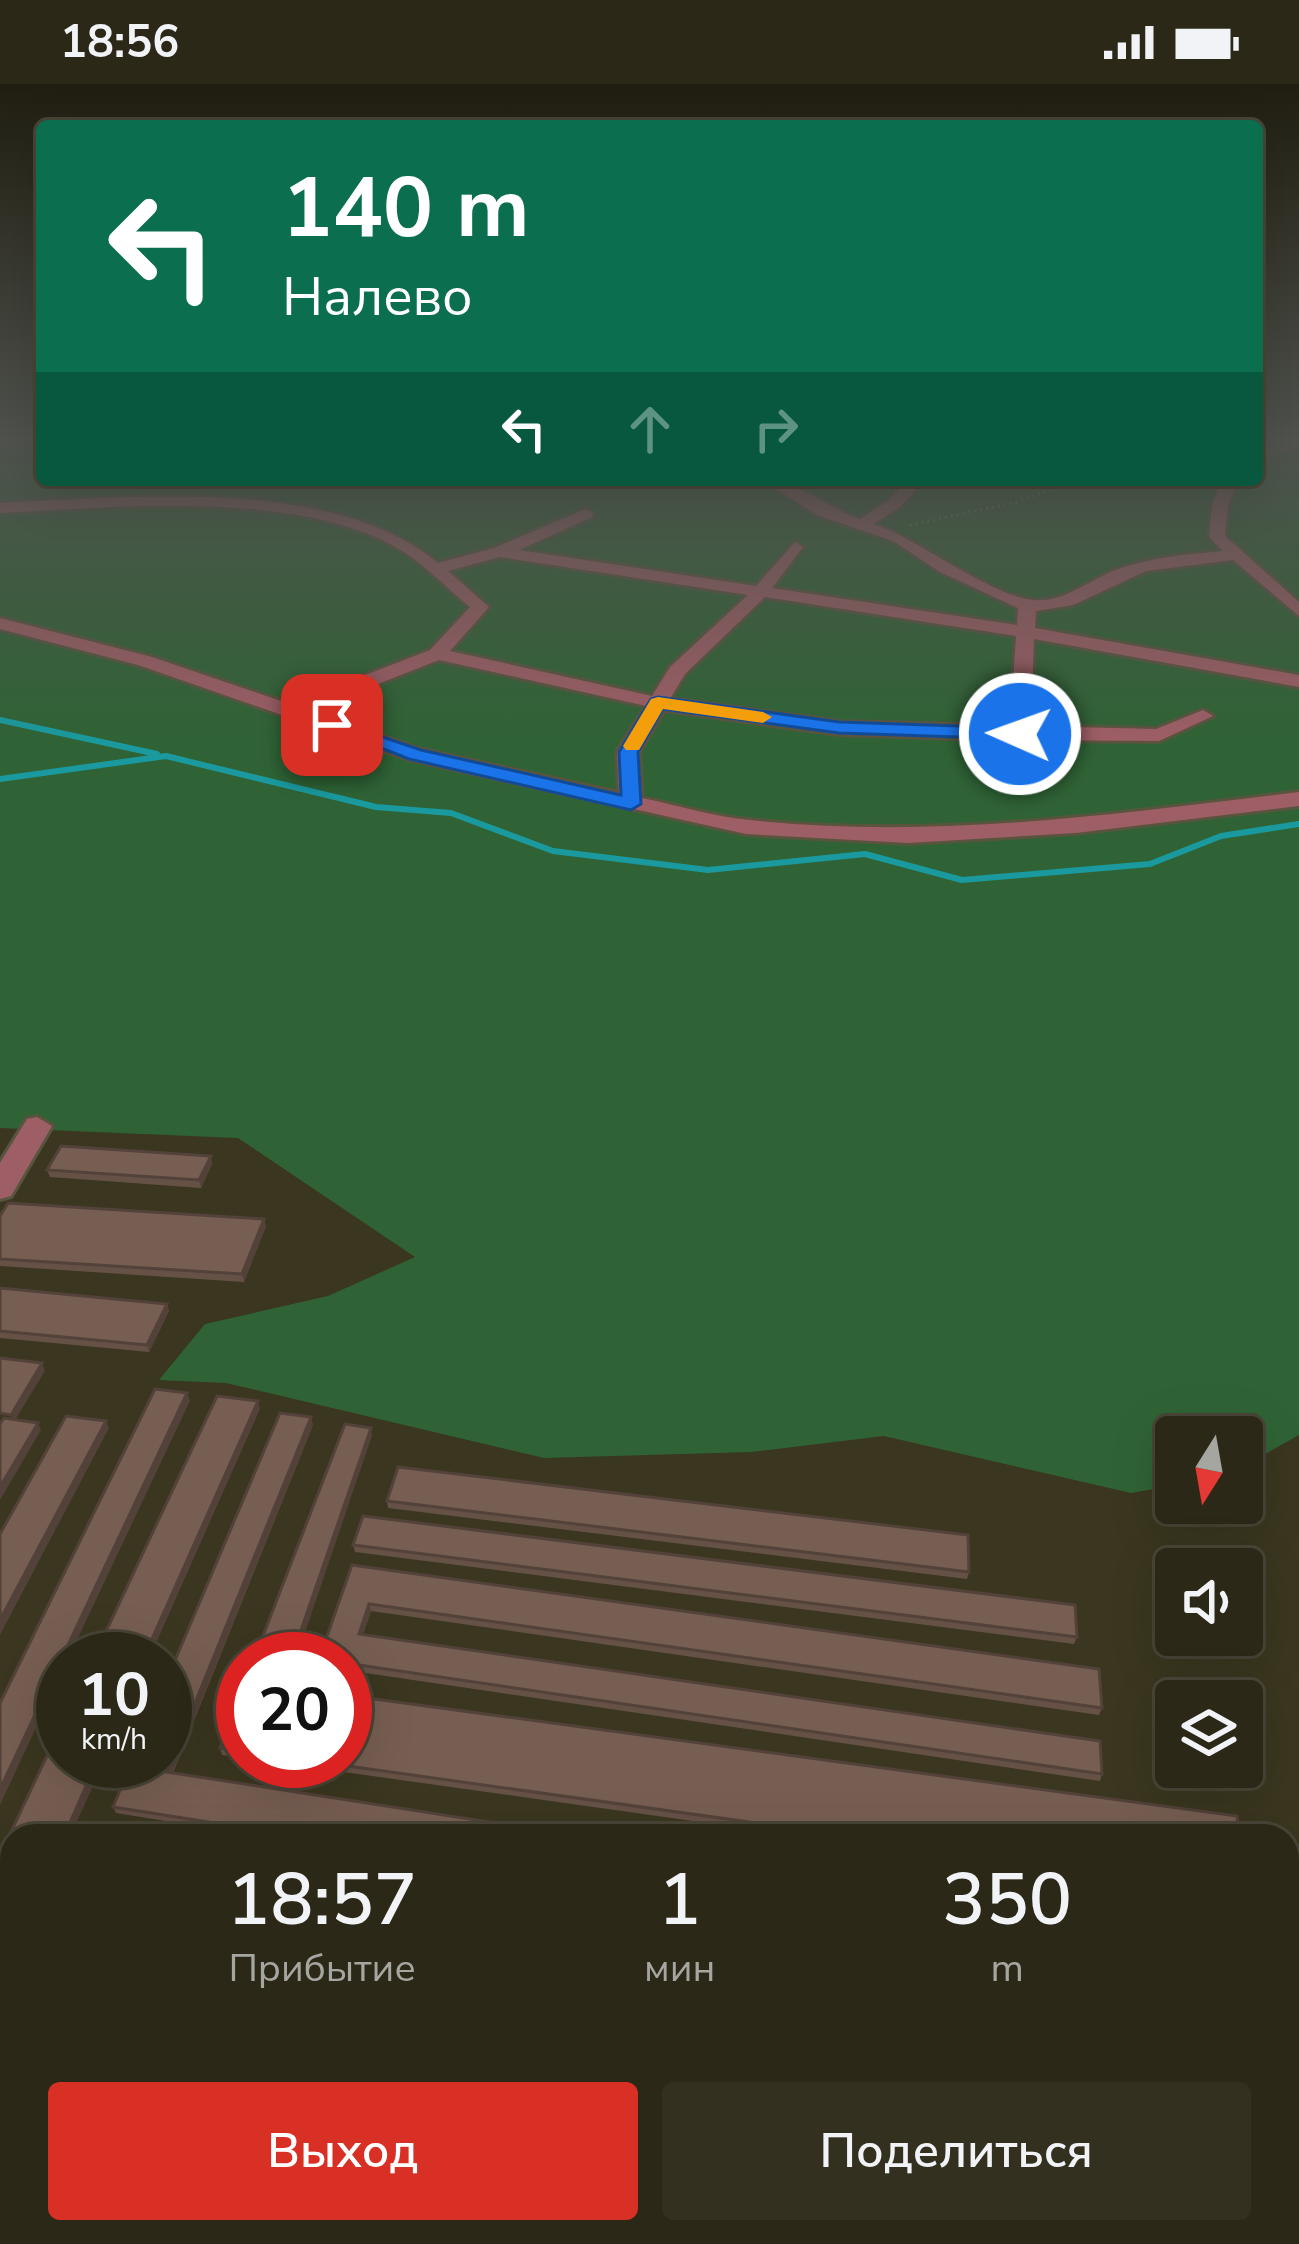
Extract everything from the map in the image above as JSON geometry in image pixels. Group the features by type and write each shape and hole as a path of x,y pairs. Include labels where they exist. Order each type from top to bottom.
{"lane":[{"path":"291,711 437,654 480,607 437,568 392,541"},
{"path":"437,568 524,541"},
{"path":"902,541 1027,606 1072,602 1110,577 1160,562 1234,555"},
{"path":"1220,541 1299,611"},
{"path":"631,804 628,752 677,670 744,612 794,548"},
{"path":"500,551 1026,632 1299,682"},
{"path":"1020,734 1027,606"},
{"path":"0,623 146,661 416,755 746,827 908,836 1076,826 1299,799"},
{"path":"437,654 658,703 839,728 1159,734 1203,716"},
{"path":"0,1189 37,1126"}],"green space":[{"path":"0,541 1299,541 1299,1435 1263,1455 1263,1416 1155,1416 1155,1489 1131,1493 884,1436 751,1452 544,1458 226,1383 159,1380 205,1324 328,1296 415,1257 238,1138 0,1128"}],"building":[{"path":"61,1146 211,1156 199,1180 47,1170"},
{"path":"8,1203 264,1219 242,1274 0,1259 0,1216"},
{"path":"0,1288 167,1304 147,1345 0,1331"},
{"path":"0,1358 42,1363 11,1415 0,1413"},
{"path":"155,1389 187,1393 74,1632 36,1632 36,1713 0,1789 0,1703"},
{"path":"217,1396 258,1401 155,1632 106,1632"},
{"path":"280,1413 311,1417 224,1632 216,1632 216,1651 192,1710 192,1632 187,1632"},
{"path":"66,1416 106,1421 0,1620 0,1534"},
{"path":"4,1418 38,1423 0,1487 0,1424"},
{"path":"345,1424 371,1428 300,1632 264,1632"},
{"path":"398,1467 968,1535 969,1572 387,1501"},
{"path":"363,1516 1075,1605 1077,1637 353,1545"},
{"path":"352,1565 1099,1669 1102,1708 369,1604 360,1632 328,1632"},
{"path":"372,1636 1100,1741 1102,1774 372,1667"},
{"path":"372,1699 1237,1816 1238,1824 763,1824 372,1769"},
{"path":"192,1776 216,1780 216,1788 270,1788 502,1824 221,1824 113,1807 121,1788 192,1788"},
{"path":"36,1779 36,1788 85,1788 69,1824 15,1824"}],"waterway":[{"path":"0,720 157,754"},
{"path":"0,779 166,756 376,807 451,813 553,851 708,870 865,854 962,880 1150,864 1221,836 1299,824"}],"slow traffic":[{"path":"632,746 658,703 763,717"}],"route":[{"path":"332,725 416,755 631,804 628,752 658,703 839,728 1020,734"}]}
